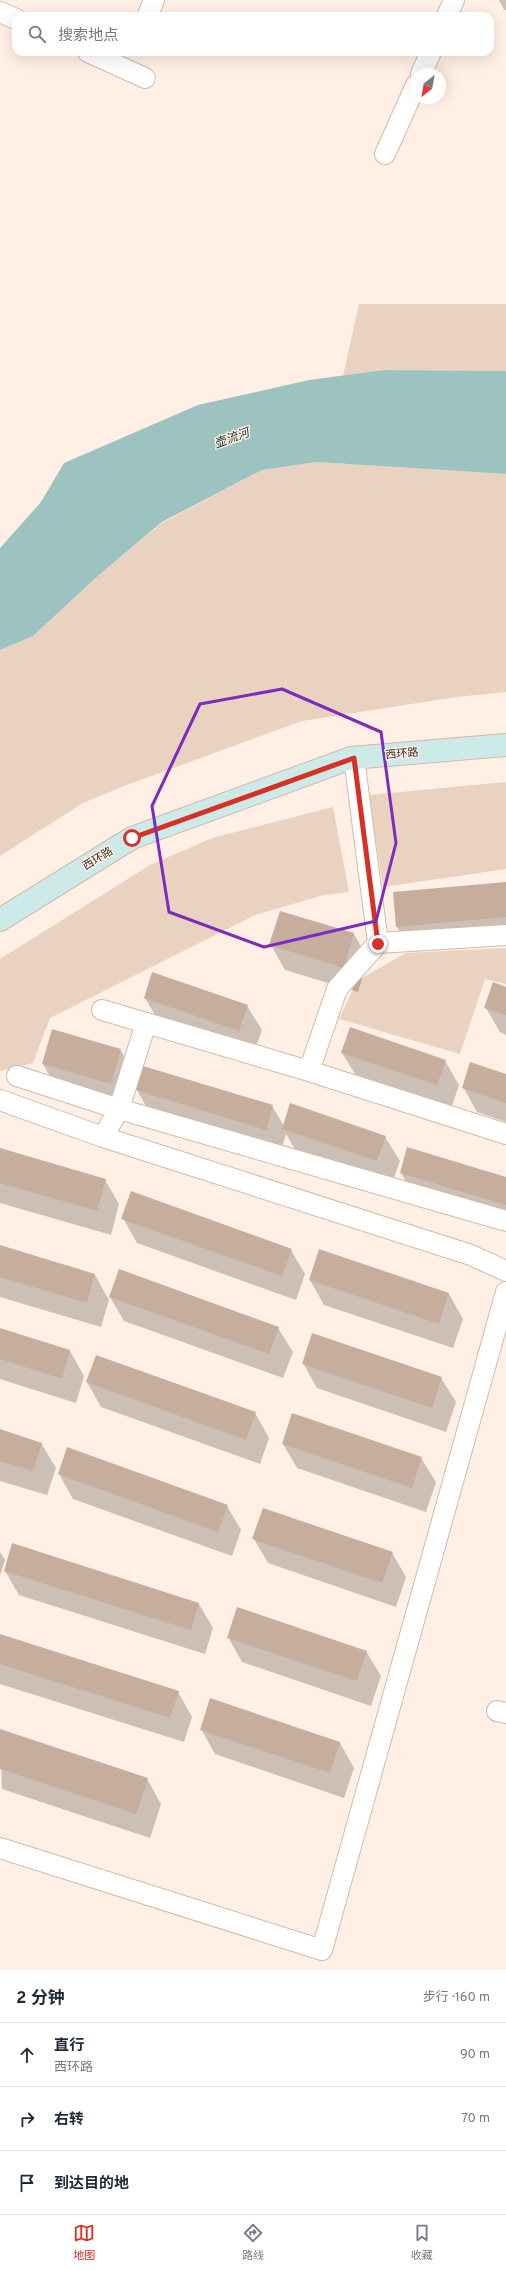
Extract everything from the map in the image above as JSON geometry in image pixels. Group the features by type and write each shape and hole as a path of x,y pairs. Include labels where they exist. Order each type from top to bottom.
{"main road":[{"name":"西环路","path":"0,920 132,838 354,758 506,745"}],"street":[{"path":"449,12 454,0"},
{"path":"0,12 12,17"},
{"path":"97,56 145,78"},
{"path":"424,68 429,56"},
{"path":"385,154 410,98"},
{"path":"354,758 378,944"},
{"path":"309,1071 337,989 378,944 506,935"},
{"path":"102,1010 309,1071 506,1134"},
{"path":"102,1137 119,1109 146,1024"},
{"path":"17,1076 119,1109 506,1221"},
{"path":"0,1100 102,1137 471,1255 506,1271"},
{"path":"0,1848 322,1950 506,1292"}],"highlighted area":[{"path":"282,689 381,732 396,843 376,921 264,947 169,912 152,806 200,704"}],"shaded area":[{"path":"359,304 506,304 506,371 384,370 343,376"},
{"path":"317,462 506,474 506,692 457,697 302,721 124,786 83,803 0,856 0,650 33,636 99,575 162,523 262,470"},
{"path":"506,782 506,869 383,887 369,795"},
{"path":"333,807 349,892 324,895 255,915 50,1018 33,1063 0,1071 0,959 150,865 212,838"},
{"path":"506,948 506,984 485,979 460,1054 339,1019 357,981 406,953"}],"water":[{"name":"壶流河","path":"384,370 506,371 506,474 317,462 262,470 162,522 99,575 33,636 0,650 0,548 41,502 64,463 198,405 309,380"}],"building":[{"path":"506,882 506,917 396,927 393,892"},
{"path":"280,911 354,933 344,968 269,945"},
{"path":"152,972 248,1005 239,1031 144,998"},
{"path":"493,982 506,987 506,1015 484,1008"},
{"path":"350,1027 446,1060 437,1085 341,1053"},
{"path":"52,1029 121,1049 111,1084 42,1064"},
{"path":"470,1062 506,1074 506,1103 462,1088"},
{"path":"143,1066 273,1105 266,1130 136,1090"},
{"path":"290,1103 386,1136 377,1161 282,1129"},
{"path":"407,1147 506,1177 506,1205 400,1173"},
{"path":"0,1148 106,1179 97,1211 0,1183"},
{"path":"131,1191 292,1249 282,1276 121,1219"},
{"path":"0,1245 95,1274 87,1303 0,1277"},
{"path":"319,1249 449,1293 439,1324 309,1280"},
{"path":"119,1269 279,1327 269,1354 109,1297"},
{"path":"0,1328 70,1350 62,1379 0,1359"},
{"path":"312,1333 442,1377 432,1408 302,1364"},
{"path":"96,1355 256,1412 246,1440 86,1382"},
{"path":"292,1413 422,1457 412,1488 282,1444"},
{"path":"0,1429 42,1443 33,1471 0,1461"},
{"path":"67,1447 228,1505 218,1532 58,1474"},
{"path":"263,1508 393,1552 382,1583 252,1539"},
{"path":"12,1543 199,1603 191,1630 4,1571"},
{"path":"237,1607 367,1651 357,1681 227,1638"},
{"path":"0,1634 179,1691 170,1718 0,1664"},
{"path":"210,1698 340,1742 330,1773 200,1730"},
{"path":"0,1729 148,1778 136,1814 0,1769"}],"route":[{"path":"132,838 354,758 378,944"}]}
